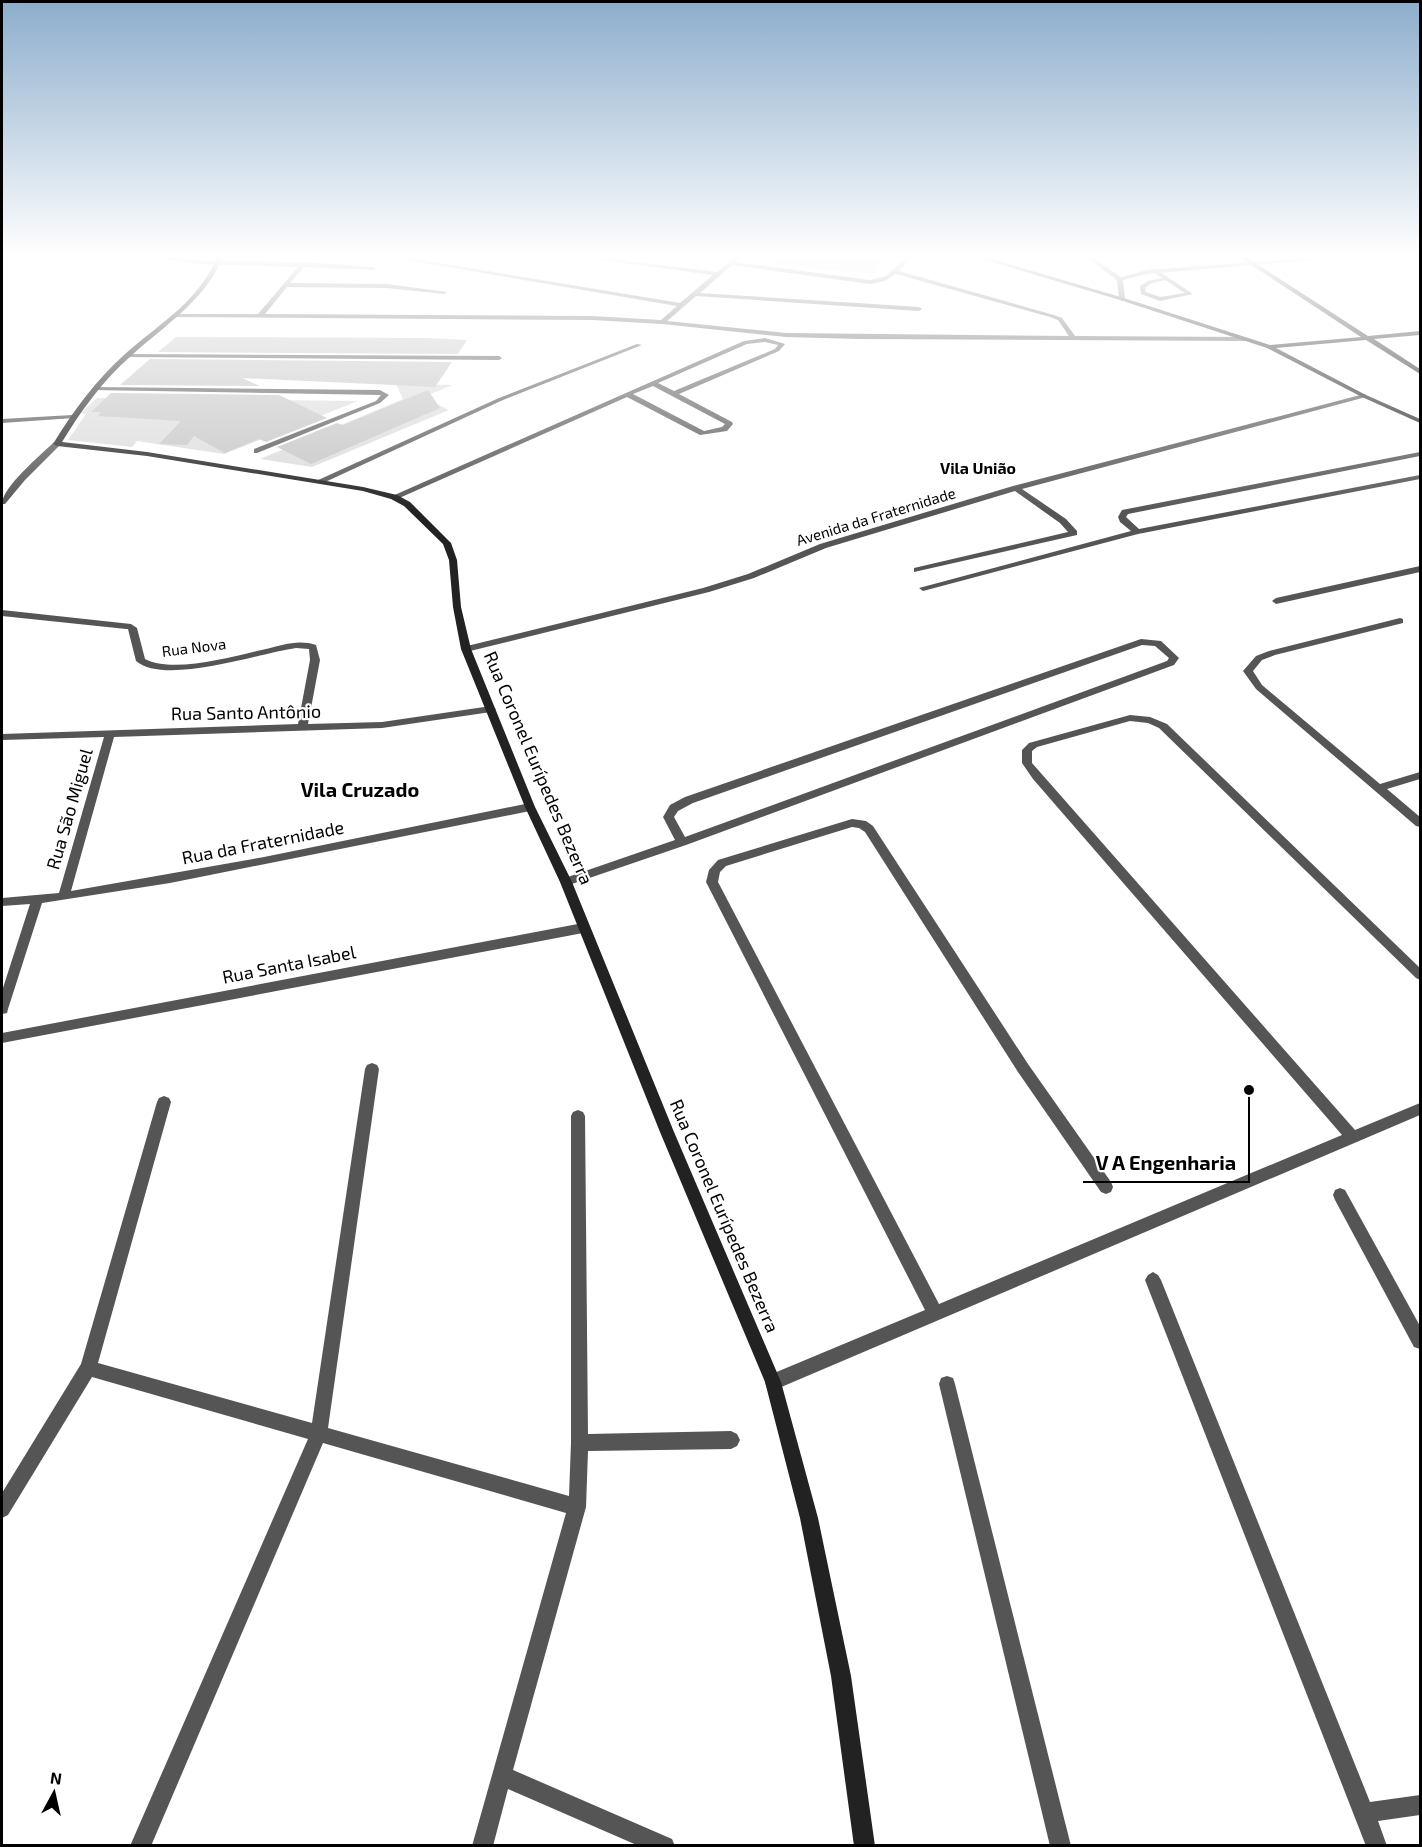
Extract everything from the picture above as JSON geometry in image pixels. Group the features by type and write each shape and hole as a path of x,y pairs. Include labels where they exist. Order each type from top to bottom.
{"street":[{"path":"2,502 22,478 57,444 72,417 95,389 145,341"},
{"path":"394,497 752,341"},
{"path":"673,394 777,350 782,344 776,341"},
{"path":"1252,341 1269,347 1364,396 1420,421"},
{"path":"1269,347 1326,341"},
{"path":"1374,341 1420,372"},
{"path":"320,481 501,399 639,345"},
{"path":"127,356 500,358"},
{"path":"627,394 703,433 724,429 729,424 653,383"},
{"path":"95,389 380,392 386,395 378,402 257,451"},
{"name":"Avenida da Fraternidade","path":"466,649 706,590 751,576 823,546 1017,488 1364,396"},
{"path":"2,421 72,417"},
{"name":"Rua Coronel Eurípedes Bezerra","path":"57,444 147,454 320,481 394,497 414,508 447,543 453,560 457,607 466,649 530,807 566,882 583,928 773,1382 809,1518 841,1676 865,1845"},
{"path":"1137,532 1123,520 1125,512 1420,454"},
{"path":"923,588 1137,532 1420,477"},
{"path":"917,570 1074,532 1063,521 1017,488"},
{"path":"1276,601 1420,569"},
{"name":"Rua Nova","path":"2,613 128,626 132,628 141,661 153,667 219,661 290,646 308,645 313,647 315,660 302,728"},
{"path":"1400,621 1272,652 1259,658 1248,671 1259,687 1420,823"},
{"path":"566,882 682,842 1171,663 1174,658 1158,644 1141,642 689,800 674,807 668,817 682,842"},
{"name":"Rua Santo Antônio","path":"2,737 382,725 491,709"},
{"path":"1353,1138 1037,777 1027,763 1027,750 1033,745 1130,718 1150,720 1163,726 1420,975"},
{"name":"Rua São Miguel","path":"64,895 110,733"},
{"path":"1379,789 1420,775"},
{"name":"Rua da Fraternidade","path":"2,902 37,900 241,866 530,807"},
{"path":"936,1314 712,882 715,870 722,863 852,823 862,824 869,829 1023,1068 1106,1187"},
{"path":"2,1009 37,900"},
{"name":"Rua Santa Isabel","path":"2,1038 583,928"},
{"path":"140,1845 320,1433 372,1069"},
{"path":"2,1509 88,1368 164,1102"},
{"path":"773,1382 1420,1109"},
{"path":"482,1845 577,1507 580,1443 578,1116"},
{"path":"1340,1195 1420,1341"},
{"path":"1153,1280 1377,1845"},
{"path":"88,1368 577,1507"},
{"path":"947,1384 1061,1845"},
{"path":"580,1443 731,1440"},
{"path":"503,1776 665,1845"},
{"path":"1364,1813 1420,1805"}],"shaded area":[{"path":"396,384 453,385 423,397 449,410 312,467 260,459 403,399"},
{"path":"97,398 358,401 224,454 137,441 132,447 68,440 86,414 81,413"}],"building":[{"path":"171,341 466,341 458,354 158,352"},
{"path":"150,359 452,362 435,387 242,378 260,386 120,385"},
{"path":"428,390 440,408 311,464 277,447 337,423 343,425"},
{"path":"111,393 279,395 327,418 266,442 259,439 225,453 194,436 187,445 159,444 181,421 98,416 101,412 91,412"}],"place":[{"name":"V A Engenharia","path":"1249,1090"}],"district":[{"name":"Vila União","path":"978,468"},
{"name":"Vila Cruzado","path":"360,790"}]}
